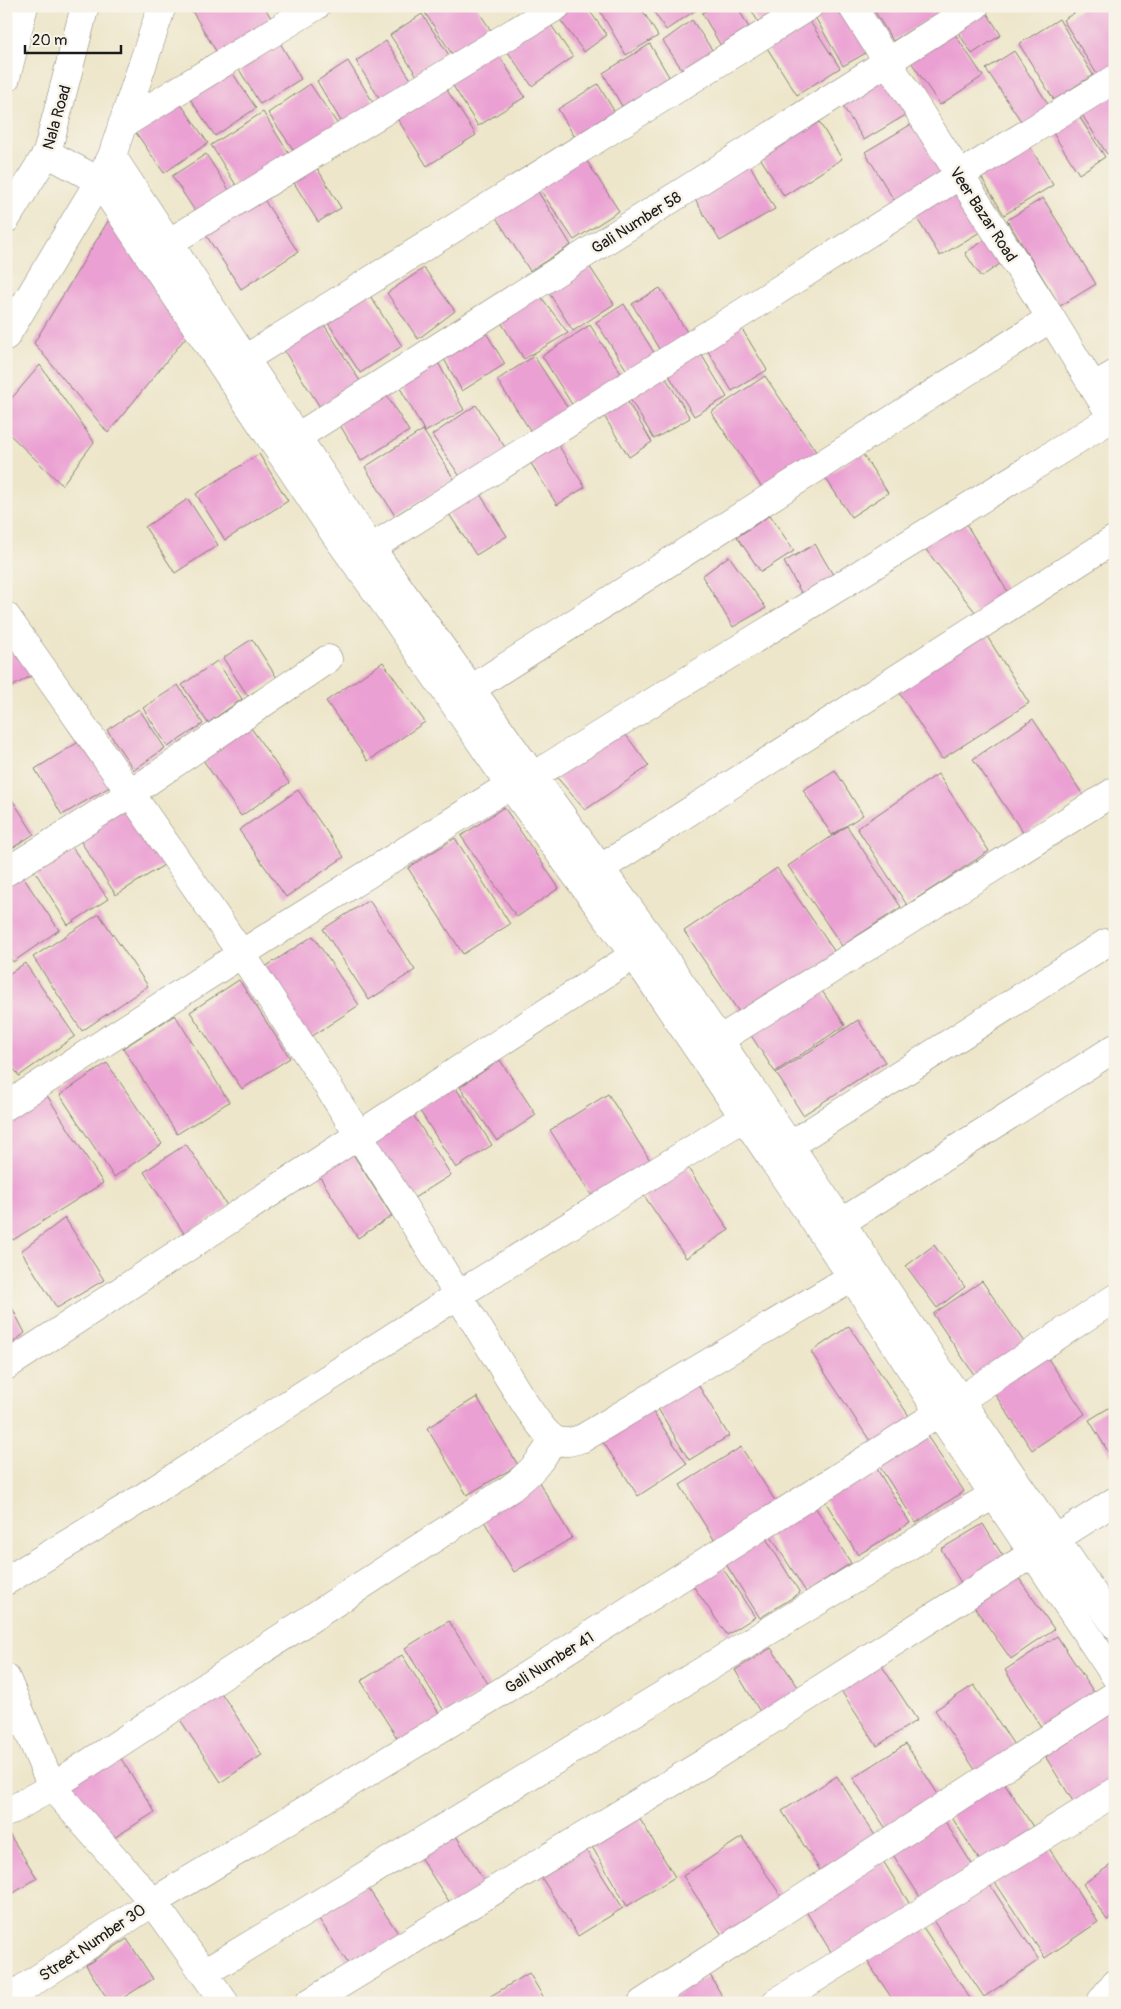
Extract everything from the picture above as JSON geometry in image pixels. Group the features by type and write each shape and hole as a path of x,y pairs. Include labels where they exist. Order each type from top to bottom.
{"street":[{"path":"6,78 24,6"},
{"name":"Nala Road","path":"6,220 47,153 85,6"},
{"path":"6,336 112,156 162,6"},
{"path":"122,125 316,6"},
{"path":"170,242 557,6"},
{"path":"245,359 809,6"},
{"name":"Veer Bazar Road","path":"852,6 1051,318 1104,380 1114,420"},
{"name":"Gali Number 58","path":"297,437 975,6"},
{"path":"371,548 1115,79"},
{"path":"47,153 99,181 334,533 393,615 521,781 601,868 653,941 842,1222 950,1407 993,1495 1115,1676"},
{"path":"112,156 371,548 471,689 521,781 743,1118 852,1277 950,1407 1056,1538 1115,1625"},
{"path":"471,689 1051,318"},
{"path":"6,1106 242,954 521,781 1114,420"},
{"path":"601,868 1115,539"},
{"path":"6,616 242,954 359,1134 509,1379 540,1425 554,1440 568,1443 583,1438 852,1277"},
{"path":"6,872 131,793 328,659"},
{"path":"719,1040 1115,791"},
{"path":"790,1145 1106,942"},
{"path":"6,1366 634,955"},
{"path":"842,1222 1115,1048"},
{"path":"6,1581 131,1505 458,1295 743,1118"},
{"name":"Gali Number 41","path":"153,1902 496,1695 950,1407 1115,1298"},
{"path":"6,1813 52,1787 511,1488 531,1473 554,1440"},
{"path":"204,1973 993,1495"},
{"path":"309,2003 704,1763 1115,1501"},
{"path":"6,1678 52,1787 153,1902 223,2002"},
{"path":"642,2003 1115,1695"},
{"path":"775,2003 1115,1792"},
{"name":"Street Number 30","path":"6,2000 153,1902"},
{"path":"1100,2003 1115,1983"}],"building":[{"path":"189,6 264,6 274,23 219,56"},
{"path":"435,6 475,6 492,32 454,57 425,13"},
{"path":"565,6 586,6 607,35 584,52 555,13"},
{"path":"597,6 640,6 658,36 626,55"},
{"path":"650,6 702,6 666,30"},
{"path":"715,6 737,6 754,37 725,53 702,13"},
{"path":"749,6 791,6 760,25"},
{"path":"817,6 849,6 873,49 843,66 811,10"},
{"path":"871,6 950,6 893,41"},
{"path":"1085,6 1115,6 1115,70 1100,79 1063,20"},
{"path":"985,10 1001,35 972,54 956,29"},
{"path":"422,14 451,58 419,79 390,35"},
{"path":"805,14 840,68 797,95 762,40"},
{"path":"547,19 573,57 532,86 505,48"},
{"path":"1059,19 1093,75 1054,100 1019,44"},
{"path":"692,20 719,60 689,80 663,41"},
{"path":"950,27 983,76 940,105 907,56"},
{"path":"279,41 301,79 260,104 237,66"},
{"path":"386,41 412,81 381,101 356,61"},
{"path":"650,44 675,87 627,115 603,73"},
{"path":"494,47 525,97 478,126 447,76"},
{"path":"1014,51 1052,110 1025,127 986,69"},
{"path":"348,61 377,109 345,128 317,81"},
{"path":"888,67 914,110 864,140 837,97"},
{"path":"229,68 256,108 215,136 188,96"},
{"path":"310,84 339,126 297,155 268,113"},
{"path":"443,84 476,135 427,166 395,115"},
{"path":"598,84 620,121 580,146 558,109"},
{"path":"1115,94 1115,149 1107,154 1077,107"},
{"path":"178,100 208,143 164,173 134,130"},
{"path":"1075,110 1105,157 1079,174 1049,127"},
{"path":"263,112 291,157 239,190 211,145"},
{"path":"813,112 842,159 784,196 754,148"},
{"path":"915,122 948,176 898,207 865,152"},
{"path":"1026,140 1053,185 1004,215 977,170"},
{"path":"206,154 231,193 197,214 172,176"},
{"path":"583,155 619,211 574,240 537,185"},
{"path":"746,158 775,209 720,241 690,191"},
{"path":"314,163 341,208 318,222 291,178"},
{"path":"534,185 571,245 530,271 492,211"},
{"path":"958,185 985,229 940,256 913,212"},
{"path":"259,192 298,252 241,289 202,229"},
{"path":"1043,198 1096,284 1060,306 1007,220"},
{"path":"113,213 195,326 108,433 34,343"},
{"path":"988,238 1004,261 981,277 965,253"},
{"path":"584,258 614,304 573,331 544,285"},
{"path":"424,268 455,311 418,339 387,293"},
{"path":"660,288 690,337 662,354 632,304"},
{"path":"536,290 568,333 524,359 497,316"},
{"path":"367,291 402,346 360,373 325,318"},
{"path":"624,304 658,359 631,377 596,322"},
{"path":"321,320 360,381 320,407 281,346"},
{"path":"737,321 767,370 732,391 703,343"},
{"path":"590,325 622,375 573,406 542,356"},
{"path":"482,326 505,364 462,391 440,352"},
{"path":"698,349 727,397 694,416 665,369"},
{"path":"534,356 569,410 532,433 497,380"},
{"path":"435,357 464,410 425,432 395,379"},
{"path":"40,365 94,442 62,485 6,431 6,405"},
{"path":"661,370 690,418 654,439 626,392"},
{"path":"765,376 817,453 763,489 711,412"},
{"path":"382,388 409,431 361,461 336,418"},
{"path":"621,391 652,442 629,457 598,406"},
{"path":"476,405 507,450 463,481 432,435"},
{"path":"423,430 454,479 395,516 365,467"},
{"path":"555,440 585,487 557,505 527,457"},
{"path":"862,453 888,493 851,517 825,477"},
{"path":"259,454 288,501 225,540 196,494"},
{"path":"476,488 507,536 476,555 445,508"},
{"path":"188,499 218,545 175,573 145,527"},
{"path":"770,515 794,551 761,572 737,537"},
{"path":"963,519 1009,594 976,613 923,546"},
{"path":"815,544 840,587 808,605 784,562"},
{"path":"729,556 766,608 733,627 702,576"},
{"path":"6,622 38,672 6,690"},
{"path":"983,630 1029,703 942,759 895,686"},
{"path":"252,639 277,678 248,696 223,658"},
{"path":"217,661 242,699 208,723 182,685"},
{"path":"383,662 425,722 368,761 326,701"},
{"path":"178,685 203,724 168,747 143,708"},
{"path":"139,709 165,748 134,770 107,730"},
{"path":"1033,719 1083,795 1024,834 973,759"},
{"path":"247,722 289,783 241,816 199,754"},
{"path":"623,731 649,766 585,810 554,774"},
{"path":"85,738 113,785 62,815 35,769"},
{"path":"835,770 863,815 832,835 803,790"},
{"path":"938,774 989,851 907,905 857,828"},
{"path":"6,790 34,834 6,852"},
{"path":"298,790 344,857 286,897 239,830"},
{"path":"123,806 164,865 116,895 77,836"},
{"path":"504,807 559,888 517,917 461,836"},
{"path":"847,826 901,907 842,946 788,866"},
{"path":"455,838 510,924 463,954 408,868"},
{"path":"67,840 108,899 68,925 31,865"},
{"path":"777,868 837,955 743,1018 684,931"},
{"path":"18,870 59,930 13,962 6,952 6,877"},
{"path":"369,900 415,970 369,1000 323,929"},
{"path":"99,914 148,986 82,1031 33,957"},
{"path":"313,936 359,1005 308,1039 262,969"},
{"path":"25,963 75,1036 19,1076 6,1058 6,976"},
{"path":"239,980 290,1058 242,1089 190,1012"},
{"path":"818,985 845,1025 775,1072 748,1031"},
{"path":"175,1015 229,1102 177,1134 123,1048"},
{"path":"858,1020 885,1062 803,1115 776,1073"},
{"path":"500,1060 536,1115 497,1141 460,1087"},
{"path":"107,1063 162,1144 114,1177 60,1095"},
{"path":"454,1085 492,1145 456,1168 418,1108"},
{"path":"46,1094 103,1183 13,1240 6,1228 6,1120"},
{"path":"608,1094 653,1165 595,1201 550,1130"},
{"path":"409,1108 451,1175 406,1203 364,1137"},
{"path":"186,1144 228,1207 185,1235 144,1172"},
{"path":"349,1148 392,1216 358,1238 315,1169"},
{"path":"684,1162 729,1230 686,1258 641,1191"},
{"path":"65,1218 104,1280 57,1308 21,1251"},
{"path":"934,1245 965,1287 937,1308 906,1266"},
{"path":"982,1281 1026,1345 977,1379 933,1314"},
{"path":"6,1296 25,1333 6,1348"},
{"path":"849,1326 915,1425 876,1450 811,1352"},
{"path":"1045,1354 1085,1414 1032,1450 992,1390"},
{"path":"694,1378 729,1436 689,1460 654,1402"},
{"path":"477,1397 518,1465 467,1495 427,1428"},
{"path":"1115,1404 1115,1463 1089,1420"},
{"path":"649,1406 687,1464 638,1496 600,1437"},
{"path":"923,1430 964,1491 916,1523 876,1461"},
{"path":"741,1447 779,1507 718,1546 680,1485"},
{"path":"872,1461 910,1523 858,1555 820,1493"},
{"path":"539,1482 572,1538 514,1572 481,1516"},
{"path":"810,1499 851,1563 806,1592 765,1527"},
{"path":"983,1524 1009,1566 967,1593 941,1549"},
{"path":"762,1532 800,1593 760,1618 722,1558"},
{"path":"718,1561 755,1617 727,1635 689,1580"},
{"path":"1014,1571 1054,1629 1011,1659 970,1601"},
{"path":"449,1621 490,1687 446,1714 405,1648"},
{"path":"1057,1636 1101,1703 1048,1738 1005,1670"},
{"path":"771,1648 801,1691 762,1715 735,1670"},
{"path":"402,1655 442,1718 401,1744 361,1681"},
{"path":"878,1660 917,1720 877,1746 838,1686"},
{"path":"974,1685 1020,1754 982,1780 935,1710"},
{"path":"218,1688 262,1755 221,1782 177,1715"},
{"path":"1110,1705 1115,1714 1115,1782 1076,1806 1040,1748"},
{"path":"906,1744 941,1799 888,1832 853,1778"},
{"path":"118,1754 155,1812 106,1843 70,1785"},
{"path":"837,1776 876,1837 821,1872 782,1811"},
{"path":"1002,1779 1037,1833 984,1867 949,1813"},
{"path":"939,1812 977,1872 925,1905 887,1845"},
{"path":"638,1816 675,1877 627,1906 591,1845"},
{"path":"451,1828 490,1890 456,1912 416,1851"},
{"path":"6,1829 37,1878 6,1898"},
{"path":"742,1837 785,1902 726,1941 683,1876"},
{"path":"582,1844 623,1908 578,1936 538,1872"},
{"path":"1046,1844 1098,1922 1045,1958 993,1879"},
{"path":"880,1856 914,1911 836,1960 802,1905"},
{"path":"1115,1862 1115,1915 1107,1920 1083,1884"},
{"path":"988,1882 1039,1960 984,1997 932,1919"},
{"path":"366,1885 402,1939 353,1971 317,1916"},
{"path":"921,1924 973,2003 895,2003 867,1961"},
{"path":"127,1939 153,1979 115,2003 110,2003 86,1965"},
{"path":"529,1973 547,2003 485,2003 484,2000"},
{"path":"710,1975 726,2003 662,2003"}]}
